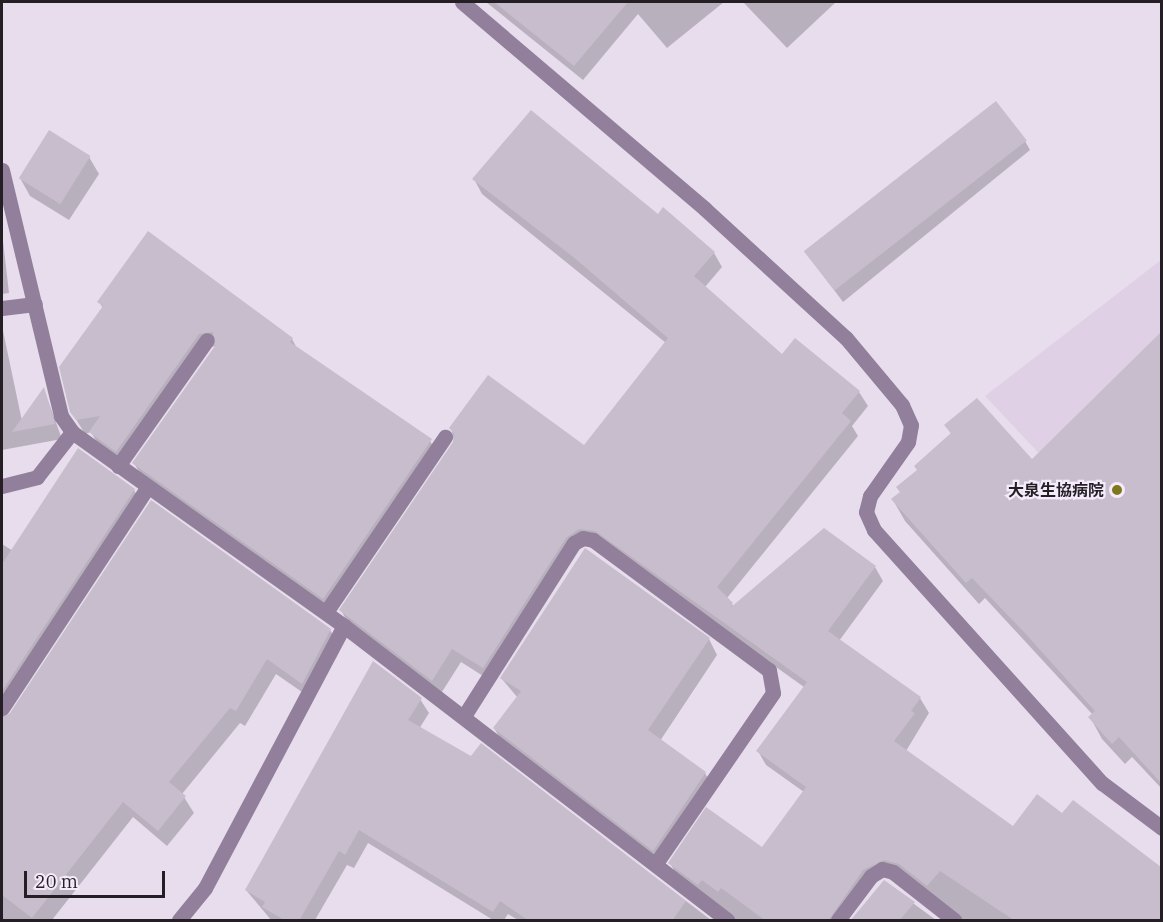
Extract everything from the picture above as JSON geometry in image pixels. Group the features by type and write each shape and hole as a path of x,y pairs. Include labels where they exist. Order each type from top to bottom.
{"street":[{"path":"462,2 705,208 846,338 902,405 911,425 908,442 870,496 866,512 874,530 1102,783 1161,828"},
{"path":"2,170 61,416 72,432 147,488 326,612 656,863 721,919"},
{"path":"2,308 34,304"},
{"path":"118,466 207,340"},
{"path":"2,486 37,477 72,432"},
{"path":"326,612 445,437"},
{"path":"2,708 147,488"},
{"path":"464,716 574,543 583,538 593,540 769,670 773,693 656,863"},
{"path":"179,921 205,888 344,626"},
{"path":"838,921 871,876 882,869 892,872 954,921"}],"shaded area":[{"name":"大泉生協病院","path":"1161,260 1161,583 985,396"}],"building":[{"path":"494,2 628,2 574,66"},
{"path":"996,101 1027,140 835,291 804,251"},
{"path":"531,110 658,214 663,207 715,252 694,276 782,354 795,338 860,391 842,413 851,421 717,587 733,603 730,608 824,528 876,566 828,631 921,697 911,711 915,713 894,741 1013,826 1037,794 1062,813 1073,800 1161,867 1161,921 1015,921 940,871 927,886 899,864 884,860 863,870 828,921 766,921 721,888 718,892 702,880 698,885 668,863 706,807 762,847 806,787 756,751 807,682 595,531 579,529 566,538 483,668 452,649 432,681 339,610 453,442 454,433 449,428 488,375 584,445 668,338 572,256 472,179"},
{"path":"49,130 91,156 60,204 19,178"},
{"path":"148,231 293,338 290,342 432,439 323,599 132,463 215,346 213,332 199,334 116,452 89,432 100,416 76,420 70,412 59,367 103,306 97,302"},
{"path":"1161,332 1161,783 1119,737 1112,744 1088,717 1095,711 1024,632 972,578 966,583 891,499 900,492 896,487 917,470 914,466 951,433 944,425 977,398 1032,459"},
{"path":"44,387 55,424 12,432"},
{"path":"78,448 135,489 2,691 2,564"},
{"path":"151,500 331,629 302,684 267,659 236,711 230,708 169,782 186,796 158,831 123,802 32,918 2,895 2,718 10,713"},
{"path":"585,548 710,638 648,730 706,772 653,851 493,728 521,691 500,678"},
{"path":"373,661 422,698 408,720 471,756 481,743 686,901 672,921 529,921 500,901 493,912 359,830 345,855 339,851 299,921 286,921 262,907 265,902 245,890"},
{"path":"884,880 915,902 899,921 850,921"}],"place":[{"name":"大泉生協病院","path":"1117,490"}]}
